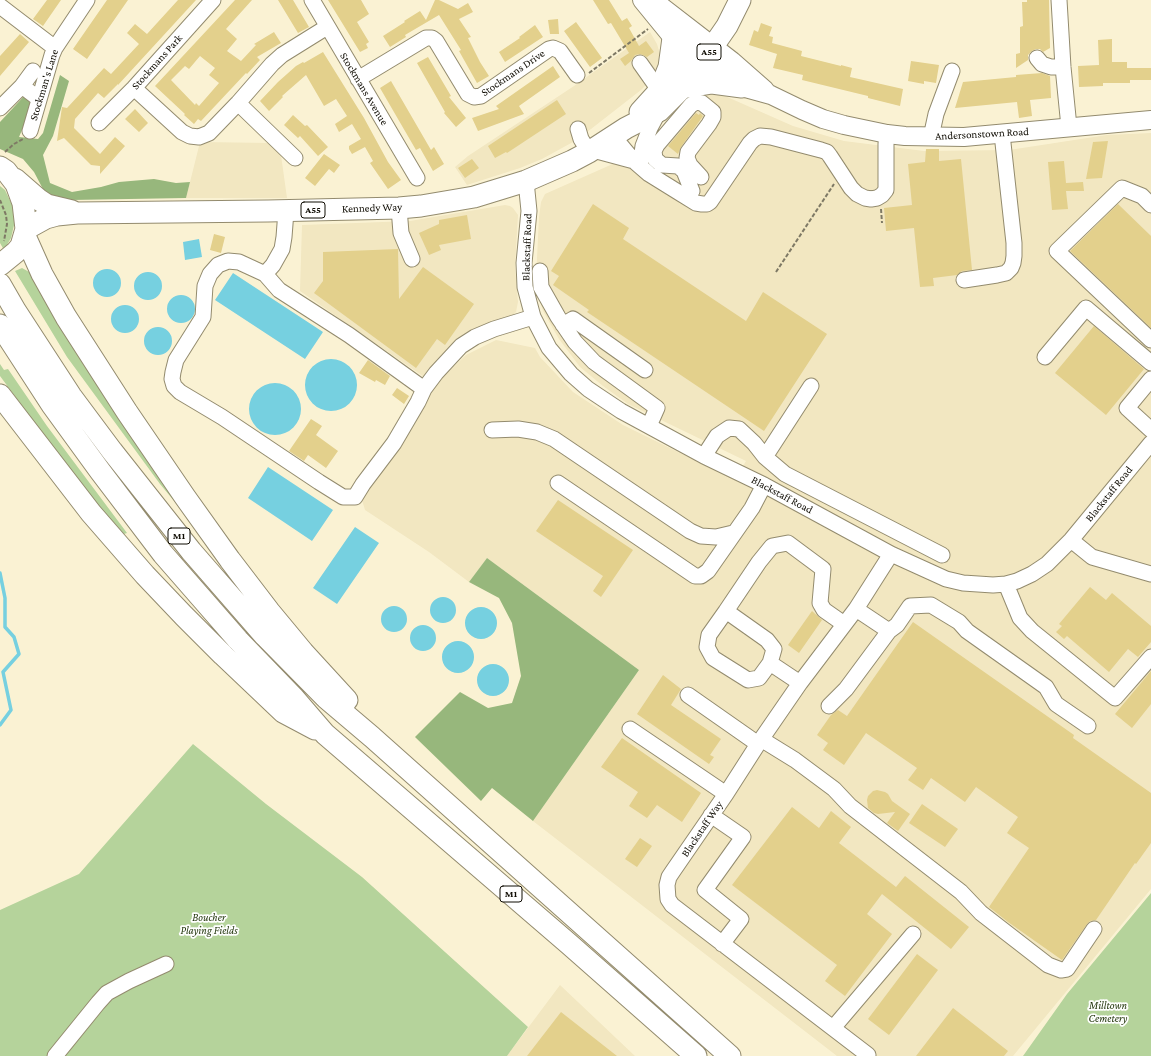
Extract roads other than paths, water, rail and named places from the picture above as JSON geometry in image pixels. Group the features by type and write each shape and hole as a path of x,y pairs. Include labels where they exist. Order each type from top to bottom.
{"highway":[{"name":"Kennedy Way","path":"25,232 46,218 57,215 78,213 286,211 398,208 428,205 474,197 526,181 591,151 620,133 668,97 703,49 729,0"},
{"name":"Kennedy Way","path":"703,49 727,26 740,0"},
{"path":"674,38 668,97 712,83 742,87"},
{"path":"0,266 21,246 25,232 22,203 16,184 3,164"},
{"name":"Kennedy Way","path":"3,164 38,199 47,204 78,213"},
{"name":"M1","path":"25,232 42,274 66,317 127,412 185,497 268,611 303,652 346,698 372,736"},
{"name":"M1","path":"0,284 15,310 71,396 102,439 191,551 271,642 326,698 372,736 730,1056"},
{"name":"M1","path":"0,325 52,405 163,554 238,640 294,698 324,734 569,944 696,1056"},
{"name":"M1","path":"0,395 91,513 184,616 283,712 324,734"}],"main road":[{"name":"Andersonstown Road","path":"642,0 674,38 703,49 771,95 823,119 844,125 887,134 931,137 964,137 1151,120"},
{"name":"Andersonstown Road","path":"653,0 703,49 725,76 742,87 771,95"}],"street":[{"name":"Stockman's Lane","path":"30,131 55,48 87,0"},
{"name":"Stockmans Park","path":"99,123 134,88 213,0"},
{"name":"Stockmans Avenue","path":"312,0 417,178"},
{"path":"1059,0 1063,67 1069,127"},
{"path":"0,6 55,48"},
{"path":"134,88 182,132 199,137 209,133 282,55 327,27"},
{"name":"Stockmans Drive","path":"358,80 426,38 432,38 436,41 468,94 474,97 481,96 553,48 560,51 577,75"},
{"path":"1037,58 1046,66 1063,67"},
{"path":"637,163 650,128 668,97 640,63"},
{"path":"931,137 936,114 952,70"},
{"path":"0,108 22,86 33,71"},
{"path":"22,86 39,99"},
{"path":"692,191 684,171 678,166 662,166 656,159 654,151 691,105 696,102 702,103 712,112 713,117 710,124 688,152 687,158 690,165 701,177"},
{"path":"238,103 295,158"},
{"path":"578,129 581,139 591,151 637,163"},
{"path":"620,133 637,163 649,174 696,203 702,204 707,204 710,202 750,143 760,136 826,152 850,188 861,196 871,199 877,198 886,190 887,134"},
{"path":"964,280 1006,273 1011,268 1013,263 1014,249 1002,134"},
{"name":"Blackstaff Road","path":"526,181 529,211 524,263 525,287 533,317 549,348 571,374 588,389 621,411 704,456 764,485 891,554 946,579 969,584 993,585 1017,581 1032,574 1047,564 1146,461 1151,443"},
{"path":"1151,206 1142,196 1122,188 1057,251 1151,340"},
{"path":"398,208 401,233 412,259"},
{"path":"265,274 273,265 282,249 286,211"},
{"path":"424,389 349,335 279,290 265,274 239,262 228,261 218,265 210,274 205,286 203,317 176,360 172,380 174,386 180,392 222,417 331,490 343,497 356,497 363,484 394,443 424,389 436,373 461,346 475,337 494,329 533,317"},
{"path":"540,271 541,288 575,342 594,362 657,408 649,426"},
{"path":"1045,357 1086,308 1151,363"},
{"path":"563,325 573,319 645,370"},
{"path":"1151,379 1128,408 1151,430"},
{"path":"765,457 811,386"},
{"path":"704,456 717,436 729,428 739,429 754,442 765,457 785,474 942,555"},
{"path":"492,430 518,429 537,432 554,439 701,536 716,537 733,533"},
{"path":"558,483 695,576 701,576 708,571 733,533 752,508 764,485"},
{"path":"1071,540 1092,557 1151,574"},
{"path":"726,611 767,640 774,649 770,663 759,678 748,680 713,658 708,647 709,635 759,562 772,546 788,543 823,569 820,603 824,610 844,624"},
{"name":"Blackstaff Way","path":"868,1055 672,905 668,899 667,885 669,877 726,794 760,741 800,683 856,609 891,554"},
{"path":"1006,584 1020,618 1032,631 1115,698 1151,657"},
{"path":"829,706 846,689 889,631 897,625 910,606 931,605 959,622 967,632 1046,687 1056,704 1088,726"},
{"path":"856,609 889,631"},
{"path":"770,663 800,683"},
{"path":"688,695 760,741 795,760 834,789 850,806 961,892 981,913 1048,965 1061,970 1067,969 1094,929"},
{"path":"630,729 726,794"},
{"path":"711,815 743,837 705,890 741,919 722,944"},
{"path":"833,1028 913,934"},
{"path":"55,1056 98,1002 107,993 166,964"}],"water":[{"path":"199,239 202,257 185,260 183,242"},
{"path":"107,269 113,270 117,273 120,277 120,289 117,293 113,296 107,297 101,296 97,293 94,289 93,283 94,277 97,273 101,270"},
{"path":"148,272 154,273 158,276 161,280 161,292 158,296 154,299 148,300 142,299 138,296 135,292 134,286 135,280 138,276 142,273"},
{"path":"233,273 323,332 305,359 215,300"},
{"path":"181,295 187,296 191,299 194,303 194,315 191,319 187,322 181,323 175,322 171,319 168,315 167,309 168,303 171,299 175,296"},
{"path":"125,305 131,306 135,309 138,313 138,325 135,329 131,332 125,333 119,332 115,329 112,325 111,319 112,313 115,309 119,306"},
{"path":"158,327 164,328 168,331 171,335 171,347 168,351 164,354 158,355 152,354 148,351 145,347 144,341 145,335 148,331 152,328"},
{"path":"331,359 341,361 349,367 355,375 357,385 355,395 349,403 341,409 331,411 321,409 313,403 307,395 305,385 307,375 313,367 321,361"},
{"path":"275,383 285,385 293,391 299,399 301,409 299,419 293,427 285,433 275,435 265,433 257,427 251,419 249,409 251,399 257,391 265,385"},
{"path":"268,467 333,510 312,541 248,498"},
{"path":"355,527 379,543 337,604 313,588"},
{"path":"443,597 452,601 456,610 452,619 443,623 434,619 430,610 434,601"},
{"path":"394,606 403,610 407,619 403,628 394,632 385,628 381,619 385,610"},
{"path":"478,607 484,607 493,611 497,623 493,635 484,639 478,639 469,635 465,626 465,620 469,611"},
{"path":"423,625 432,629 436,638 432,647 423,651 414,647 410,638 414,629"},
{"path":"455,641 461,641 470,645 474,657 470,669 461,673 455,673 446,669 442,660 442,654 446,645"},
{"path":"490,664 496,664 505,668 509,680 505,692 496,696 490,696 481,692 477,683 477,677 481,668"}],"waterway":[{"path":"0,573 5,598 5,627 14,637 19,654 3,672 11,710 0,725"}],"park label":[{"name":"Boucher Playing Fields","path":"209,924"},
{"name":"Milltown Cemetery","path":"1108,1012"}]}
